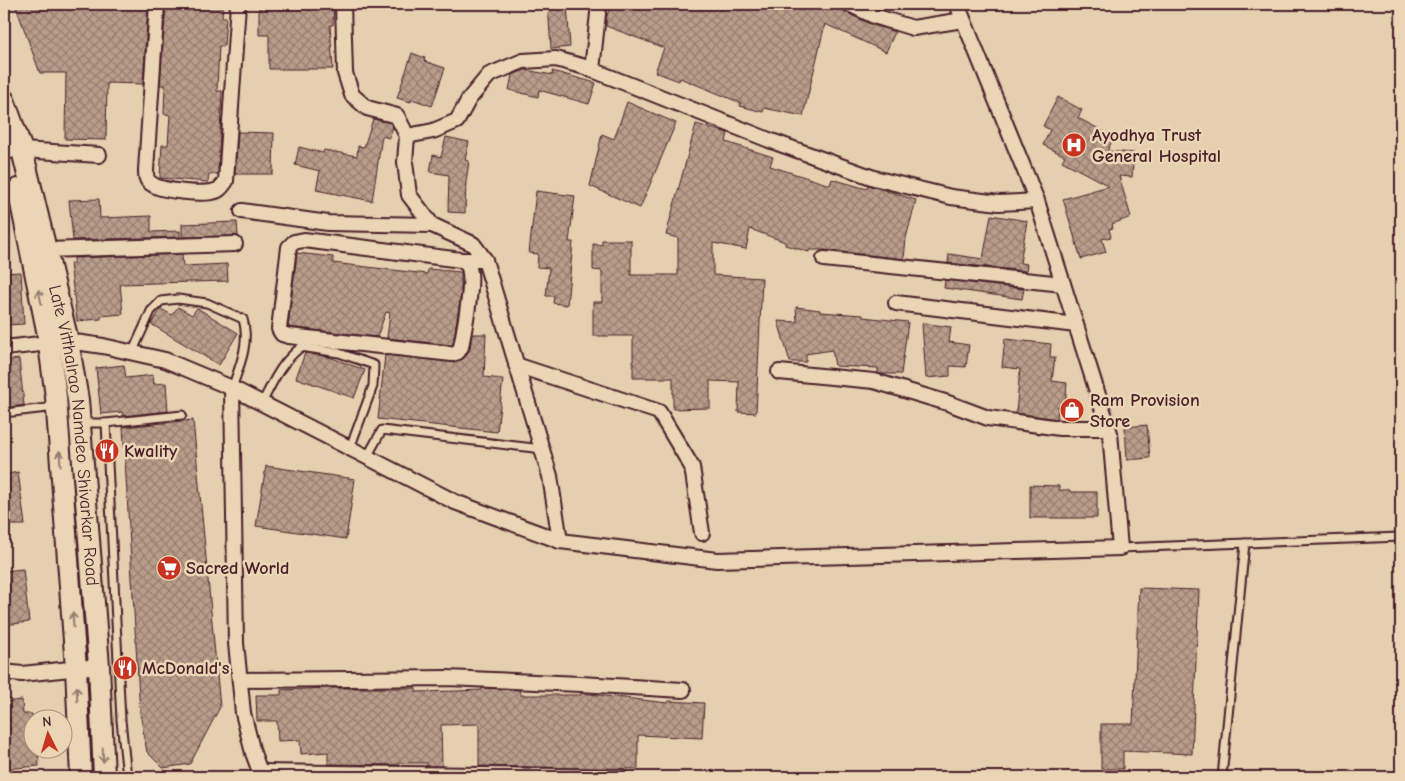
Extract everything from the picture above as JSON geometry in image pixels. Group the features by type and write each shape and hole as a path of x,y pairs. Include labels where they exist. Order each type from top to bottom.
{"main road":[{"name":"Late Vitthalrao Namdeo Shivarkar Road","path":"4,100 12,151 58,341 78,400 99,666 104,777"},
{"name":"Late Vitthalrao Namdeo Shivarkar Road","path":"4,132 46,250 58,341 56,407 76,668 81,777"}],"street":[{"path":"157,4 146,170 147,180 153,186 180,192 206,193 218,190 226,181 238,4"},
{"path":"343,4 345,73 352,95 367,108 397,116 407,136 405,162 409,195 432,225"},
{"path":"592,70 599,4"},
{"path":"849,4 874,16 913,28 963,20"},
{"path":"4,348 58,341 132,352 166,360 232,388 455,502 560,541 717,560 1120,548 1110,433 1037,201 957,4"},
{"path":"407,136 433,131 456,121 469,99 489,75 523,61 556,59 592,70 769,140 874,178 951,197 999,203 1037,201"},
{"path":"12,151 99,155"},
{"path":"242,211 328,223 432,225 473,244 484,260 550,476 560,541"},
{"path":"461,260 470,269 469,297 461,347 458,352 452,354 289,336 282,334 279,329 289,247 294,242 304,240 461,260 484,260"},
{"path":"46,250 235,244"},
{"path":"824,259 1063,284"},
{"path":"896,303 1076,325"},
{"path":"516,365 659,412 692,467 702,533"},
{"path":"779,372 874,381 948,403 988,418 1060,428 1108,428"},
{"path":"232,388 236,643 245,721 252,753 261,775 621,777"},
{"path":"4,672 22,674 99,666"},
{"path":"240,680 447,678 683,690"}],"lane":[{"path":"132,352 151,311 161,301 178,299 207,303 243,318 246,330 244,352 232,388"},
{"path":"262,403 279,369 287,358 301,347 339,353 374,365 373,386 350,448"},
{"path":"4,413 56,407"},
{"path":"80,423 106,423 182,415"},
{"path":"106,423 122,720 127,777"},
{"path":"368,457 382,430 542,449"},
{"path":"1120,548 1401,538"},
{"path":"1222,777 1245,544"},
{"path":"102,721 122,720"}],"building":[{"path":"15,4 148,4 143,84 107,83 106,140 65,139 66,73 40,73"},
{"path":"166,4 223,4 222,17 226,17 224,46 219,46 217,91 222,91 218,174 209,174 208,182 160,178 162,145 168,145 170,115 164,114 165,85 160,85"},
{"path":"259,4 334,4 333,25 330,25 333,69 269,69 269,35 259,35"},
{"path":"548,4 567,4 570,47 551,49"},
{"path":"612,4 835,4 841,6 845,12 870,24 895,32 886,52 825,24 803,116 764,108 763,112 740,106 741,103 680,78 679,81 655,72 664,48 606,26 606,18"},
{"path":"412,53 425,58 424,61 445,68 432,106 412,99 411,102 397,98"},
{"path":"525,70 553,75 552,71 596,83 589,104 539,90 538,97 509,90 512,75"},
{"path":"1058,97 1082,110 1078,118 1114,137 1107,151 1134,153 1132,177 1119,176 1131,217 1112,224 1113,228 1109,229 1111,237 1102,239 1106,252 1081,259 1063,199 1109,186 1062,161 1065,156 1043,145 1050,130 1043,126"},
{"path":"627,102 676,123 640,208 590,186 602,134 614,139"},
{"path":"373,119 391,123 393,127 389,138 382,136 372,201 316,190 320,171 295,165 299,147 323,153 324,150 357,156 358,146 364,147"},
{"path":"696,124 728,133 726,142 773,157 770,166 830,185 832,179 867,189 868,185 916,200 906,238 904,259 825,250 809,250 809,252 785,245 785,242 750,229 746,249 713,243 713,275 762,278 756,413 738,412 739,382 710,381 710,408 673,409 673,378 633,378 633,336 593,336 593,302 602,302 602,271 593,270 593,244 602,245 602,240 631,240 631,275 678,275 678,238 666,235"},
{"path":"238,132 274,133 273,174 235,174"},
{"path":"446,137 469,142 465,160 469,161 465,213 448,212 449,175 430,172 433,155 441,157"},
{"path":"536,191 575,196 569,242 573,242 567,305 553,303 554,296 546,296 549,268 537,267 538,254 529,253"},
{"path":"99,199 100,218 151,216 151,232 180,231 180,237 73,240 69,200"},
{"path":"991,215 1027,221 1020,263 1027,264 1026,271 948,263 949,254 983,259"},
{"path":"237,222 238,236 182,237 182,224"},
{"path":"297,253 333,257 333,263 427,274 428,269 461,272 461,294 453,344 387,338 390,313 386,312 377,337 288,327"},
{"path":"182,254 183,266 227,264 228,281 120,284 123,314 101,316 101,319 77,321 70,263 74,263 74,258"},
{"path":"21,272 24,324 7,325 6,312 4,313 4,273"},
{"path":"945,280 1024,289 1022,299 944,288"},
{"path":"178,307 192,315 197,308 238,333 219,365 151,324 161,309 172,315"},
{"path":"796,307 820,310 820,312 863,315 863,317 908,322 901,374 880,374 878,373 878,368 835,366 832,350 806,354 806,362 790,362 778,321 797,322"},
{"path":"922,323 951,327 949,342 969,345 966,367 950,366 950,376 926,378"},
{"path":"472,334 486,334 484,377 503,379 497,432 378,419 385,355 455,362 466,356 470,349"},
{"path":"1005,339 1051,344 1050,357 1055,357 1052,381 1067,383 1065,407 1058,406 1057,419 1016,413 1020,369 1002,367"},
{"path":"305,353 329,357 365,370 354,398 296,378"},
{"path":"19,359 24,405 4,408 4,361"},
{"path":"124,365 126,378 153,375 154,384 166,383 168,411 123,416 122,412 101,414 96,368"},
{"name":"Sacred World","path":"193,420 220,707 190,764 163,768 147,752 140,713 123,427"},
{"path":"1147,425 1150,458 1127,460 1125,427"},
{"path":"266,466 355,479 346,539 256,526"},
{"path":"18,472 25,525 4,525 4,475"},
{"path":"1030,485 1059,486 1059,490 1070,490 1070,492 1097,492 1097,518 1030,518"},
{"path":"23,569 29,622 4,625 4,571"},
{"path":"1139,588 1199,590 1192,754 1123,751 1123,769 1101,769 1101,724 1133,724"},
{"path":"416,688 416,692 482,690 482,688 520,690 520,695 581,695 581,693 668,703 669,701 704,703 702,738 638,735 638,769 479,766 479,724 441,725 442,766 427,766 427,763 399,763 399,765 328,764 328,752 301,754 300,740 278,741 277,721 257,721 256,695 281,695 281,690"},
{"path":"22,700 22,758 39,758 39,766 4,769 4,702"}],"place":[{"name":"Ayodhya Trust General Hospital","path":"1074,145"},
{"name":"Ram Provision Store","path":"1072,410"},
{"name":"Kwality","path":"107,451"},
{"name":"Sacred World","path":"169,568"},
{"name":"McDonald's","path":"125,668"}]}
